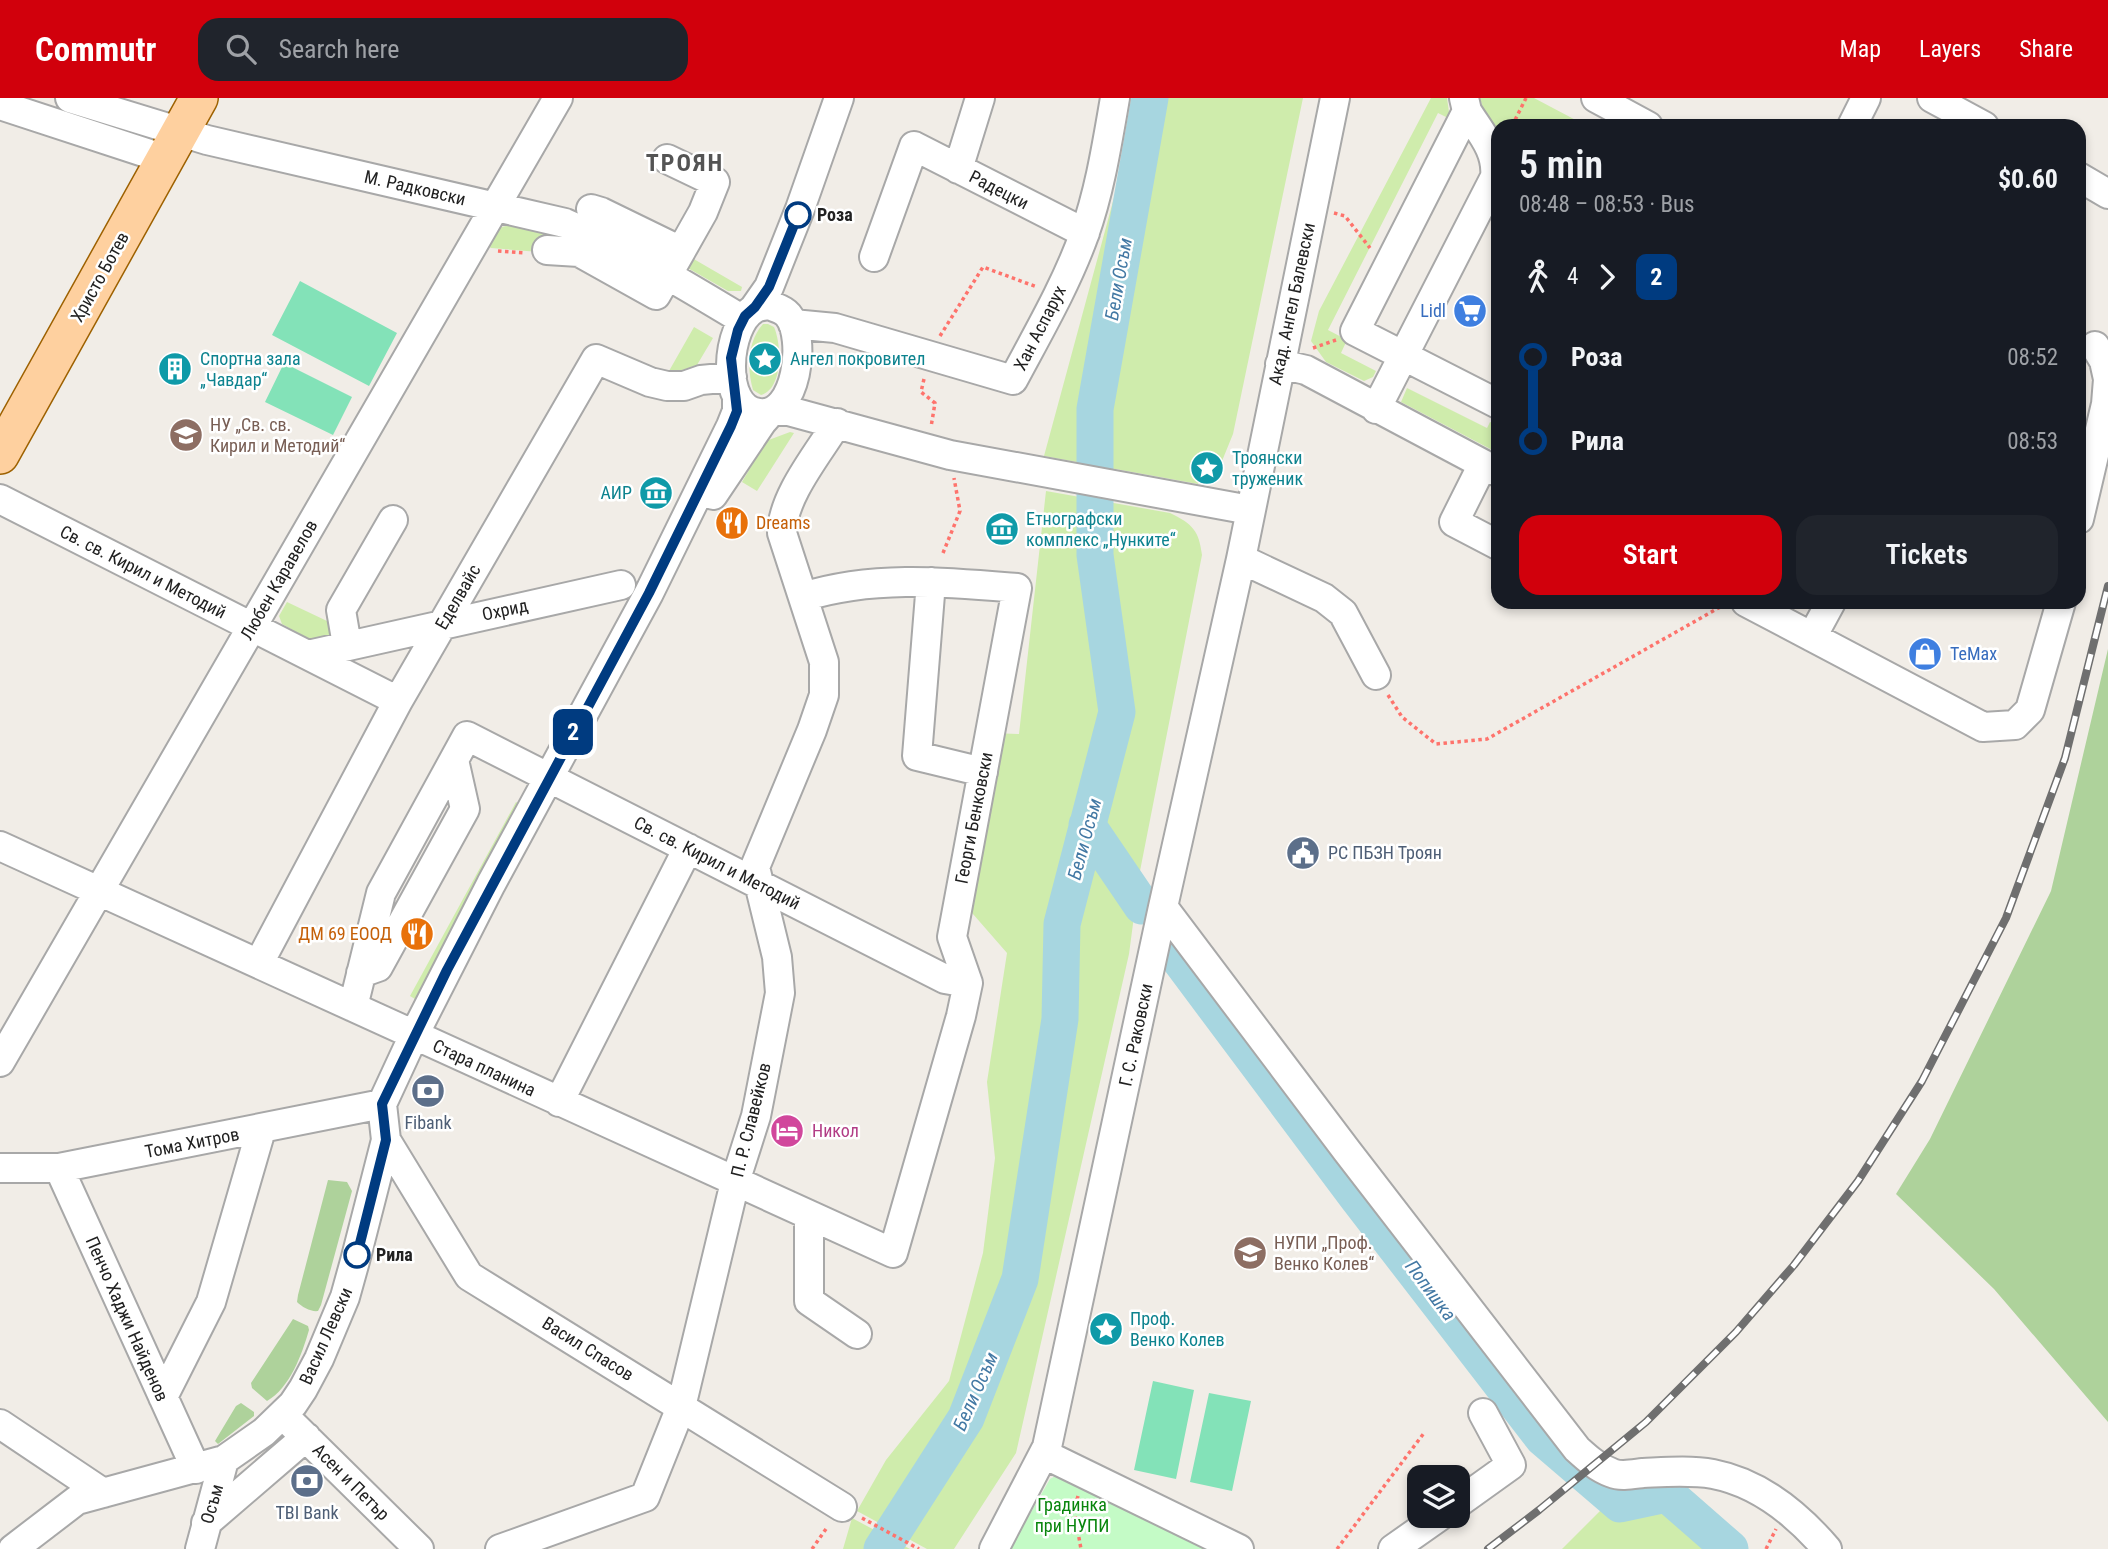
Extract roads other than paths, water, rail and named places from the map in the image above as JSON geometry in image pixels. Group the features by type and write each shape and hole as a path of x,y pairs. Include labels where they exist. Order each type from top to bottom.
{"main road":[{"name":"Христо Ботев","path":"0,455 199,98"}],"street":[{"name":"М. Радковски","path":"70,98 173,146 495,206 565,223 674,263 749,314"},
{"name":"Любен Каравелов","path":"0,1062 558,98"},
{"path":"382,1104 414,1035 649,593 731,426 737,411 734,344 749,314 769,287 839,98"},
{"path":"958,169 980,98"},
{"name":"Хан Аспарух","path":"791,320 835,328 1013,380 1057,295 1085,233 1104,163 1115,98"},
{"name":"Акад. Ангел Балевски","path":"1250,510 1335,98"},
{"path":"1596,98 1635,119"},
{"path":"1856,119 1866,98"},
{"path":"1932,98 1971,119"},
{"path":"1465,104 1355,331 1491,400"},
{"path":"1465,104 1491,150"},
{"path":"0,105 173,146"},
{"name":"Радецки","path":"874,257 914,146 1085,233"},
{"path":"547,250 579,252 656,295 703,212 715,182 667,159"},
{"path":"2086,181 2108,194"},
{"path":"1376,408 1491,185"},
{"path":"591,209 601,212 674,263"},
{"path":"649,593 762,422 782,405 789,392 797,352 791,320 789,271 800,209"},
{"path":"749,314 769,305 780,309 791,320"},
{"path":"2086,489 2106,404 2106,370 2094,343"},
{"name":"Еделвайс","path":"259,963 398,701 596,359 650,382 667,386 684,386 701,380 734,388"},
{"path":"1280,362 1306,370 1491,468 1454,522 1491,541"},
{"path":"795,372 799,386 814,405 873,435"},
{"path":"734,388 746,409 759,414 785,410 798,412 950,455 1250,510"},
{"name":"П. Р. Славейков","path":"500,1549 645,1497 681,1407 735,1182 756,1116 780,993 777,957 755,867 813,730 824,695 824,662 782,533 782,518 789,500 837,424"},
{"name":"Св. св. Кирил и Методий","path":"0,499 398,701"},
{"name":"Г. С. Раковски","path":"994,1549 1044,1454 1060,1391 1250,510"},
{"path":"347,645 341,610 393,520"},
{"path":"1241,559 1334,605 1343,613 1376,675"},
{"name":"Георги Бенковски","path":"803,597 832,588 898,582 1017,588 952,937 968,983"},
{"path":"931,582 917,756 983,772"},
{"name":"Охрид","path":"308,655 621,585"},
{"path":"1759,609 1983,727 2015,724 2030,710 2059,609"},
{"path":"1812,637 1826,609"},
{"name":"Св. св. Кирил и Методий","path":"353,1007 381,893 461,748 549,778 945,979 968,983"},
{"name":"Стара планина","path":"0,846 893,1253 968,983"},
{"path":"559,1102 688,848"},
{"path":"1163,907 1346,1151 1577,1449 1595,1465 1615,1475 1677,1471 1731,1478 1784,1506 1827,1549"},
{"name":"Тома Хитров","path":"0,1168 59,1168 382,1104"},
{"name":"Васил Левски","path":"13,1549 77,1500 224,1460 247,1446 283,1415 303,1389 319,1359 345,1297 386,1140 382,1104"},
{"path":"163,1397 211,1303 261,1130"},
{"name":"Васил Спасов","path":"386,1140 468,1276 842,1507"},
{"name":"Пенчо Хаджи Найденов","path":"59,1168 196,1469"},
{"path":"809,1215 809,1301 857,1334"},
{"path":"1470,1494 1511,1465 1483,1413"},
{"name":"Асен и Петър","path":"283,1415 419,1549"},
{"path":"0,1424 103,1493"},
{"path":"203,1536 306,1437"},
{"path":"1044,1454 1239,1549"},
{"name":"Осъм","path":"203,1536 224,1460"},
{"path":"1393,1549 1423,1528"}],"waterway":[{"name":"Бели Осъм","path":"882,1549 966,1418 1020,1279 1060,1019 1062,924 1117,712 1095,555 1095,409 1150,98"},
{"name":"Попишка","path":"1087,825 1142,906"},
{"name":"Попишка","path":"1177,956 1357,1197 1543,1438 1620,1504 1667,1494 1730,1549"}],"railway":[{"path":"1488,1549 1646,1422 1736,1332 1794,1265 1858,1181 1922,1081 2006,918 2065,758 2108,586"}],"place":[{"name":"Роза","path":"798,215"},
{"name":"Lidl","path":"1470,311"},
{"name":"Ангел покровител","path":"765,359"},
{"name":"Спортна зала „Чавдар“","path":"175,369"},
{"name":"НУ „Св. св. Кирил и Методий“","path":"186,435"},
{"name":"Троянски труженик","path":"1207,468"},
{"name":"АИР","path":"656,493"},
{"name":"Dreams","path":"732,523"},
{"name":"Етнографски комплекс „Нунките“","path":"1002,529"},
{"name":"ТеМах","path":"1925,654"},
{"name":"РС ПБЗН Троян","path":"1303,853"},
{"name":"ДМ 69 ЕООД","path":"417,934"},
{"name":"Fibank","path":"428,1091"},
{"name":"Никол","path":"787,1131"},
{"name":"НУПИ „Проф. Венко Колев“","path":"1250,1253"},
{"name":"Рила","path":"357,1255"},
{"name":"Проф. Венко Колев","path":"1106,1329"},
{"name":"TBI Bank","path":"307,1481"}],"district":[{"name":"ТРОЯН","path":"685,163"}],"park label":[{"name":"Градинка при НУПИ","path":"1072,1515"}]}
